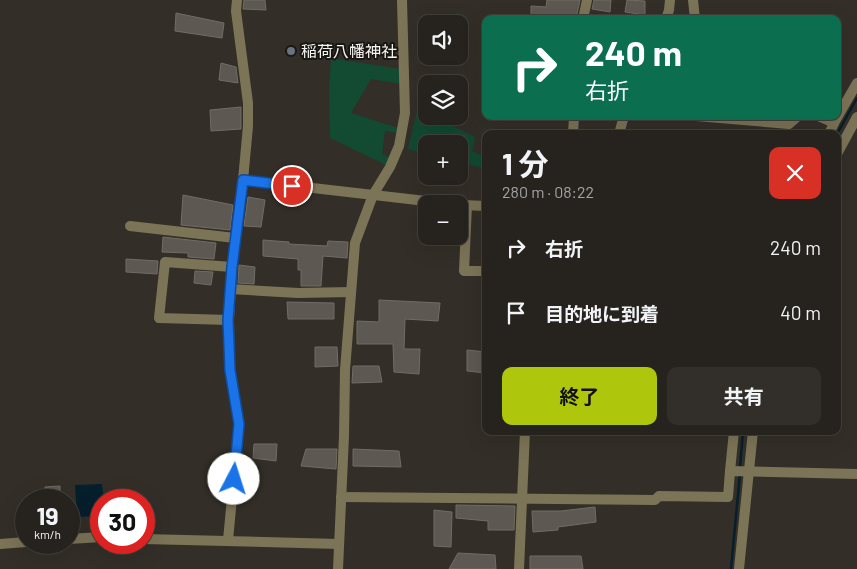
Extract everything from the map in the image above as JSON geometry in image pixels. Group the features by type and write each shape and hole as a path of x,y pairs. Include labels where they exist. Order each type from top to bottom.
{"street":[{"path":"228,540 239,424 230,370 228,320 248,126 248,103 236,12 237,0"},
{"path":"338,569 345,370 355,243 373,195 390,168 399,146 405,113 402,0"},
{"path":"585,15 587,0"},
{"path":"667,15 670,0"},
{"path":"693,0 695,15"},
{"path":"841,112 857,83"},
{"path":"841,146 857,116"},
{"path":"743,120 790,124 794,120"},
{"path":"826,120 834,124"},
{"path":"831,130 836,120"},
{"path":"243,180 418,200"},
{"path":"468,205 482,206"},
{"path":"130,226 235,238"},
{"path":"464,245 464,271 482,271"},
{"path":"228,320 159,318 165,262 232,267"},
{"path":"230,289 298,293 352,292"},
{"path":"519,569 526,435"},
{"path":"341,497 655,500 659,496 728,497 732,471 734,435"},
{"path":"739,569 752,435"},
{"path":"732,471 857,474"},
{"path":"155,539 339,544"},
{"path":"0,544 15,543"}],"green space":[{"path":"331,58 400,69 401,84 371,79 351,113 398,128 397,133 385,131 382,154 390,158 386,165 330,138 329,87"},
{"path":"417,111 418,125 450,125 475,137 472,151 482,155 482,168 468,164 468,135 418,135 418,152 408,149"}],"water":[{"path":"102,484 103,489 90,489 90,516 80,517 80,489 75,489 75,485"}],"building":[{"path":"244,0 265,0 266,10 243,9"},
{"path":"547,0 580,0 577,15 531,15 531,6 546,7"},
{"path":"594,0 611,0 610,12 592,9"},
{"path":"627,0 645,1 645,15 625,12"},
{"path":"176,13 224,23 222,38 175,31"},
{"path":"221,63 236,67 238,83 219,80"},
{"path":"241,107 241,129 211,131 210,110"},
{"path":"183,195 233,205 230,230 181,225"},
{"path":"248,197 265,200 261,227 244,226"},
{"path":"163,237 216,243 214,259 188,257 188,253 162,252"},
{"path":"263,240 289,242 289,244 327,246 328,241 348,242 347,258 323,256 321,286 301,286 301,270 298,270 298,259 263,256"},
{"path":"126,259 158,261 157,274 126,272"},
{"path":"239,265 255,267 254,284 238,283"},
{"path":"195,271 213,272 211,285 194,283"},
{"path":"379,300 440,303 438,321 405,319 404,349 420,349 419,374 394,372 393,344 357,344 357,321 379,322"},
{"path":"287,302 334,303 334,319 288,319"},
{"path":"315,347 337,347 338,366 315,367"},
{"path":"467,350 482,352 482,373 467,371"},
{"path":"353,366 379,366 382,382 352,383"},
{"path":"254,444 277,444 276,461 253,458"},
{"path":"306,449 337,449 336,469 301,466"},
{"path":"353,449 399,451 401,467 353,466"},
{"path":"60,486 60,489 45,489 45,487"},
{"path":"456,505 515,506 514,530 488,530 488,521 456,518"},
{"path":"595,507 596,522 558,527 558,530 533,532 532,511 561,511"},
{"path":"434,510 452,512 451,547 434,546"},
{"path":"458,553 495,555 496,569 449,569"},
{"path":"530,556 581,556 583,569 530,569"}],"waterway":[{"path":"839,130 857,98"},
{"path":"740,468 743,435"},
{"path":"731,569 740,473"}],"place":[{"name":"稲荷八幡神社","path":"291,51"}],"route":[{"path":"234,479 239,424 230,370 228,320 235,238 243,180 292,186"}]}
